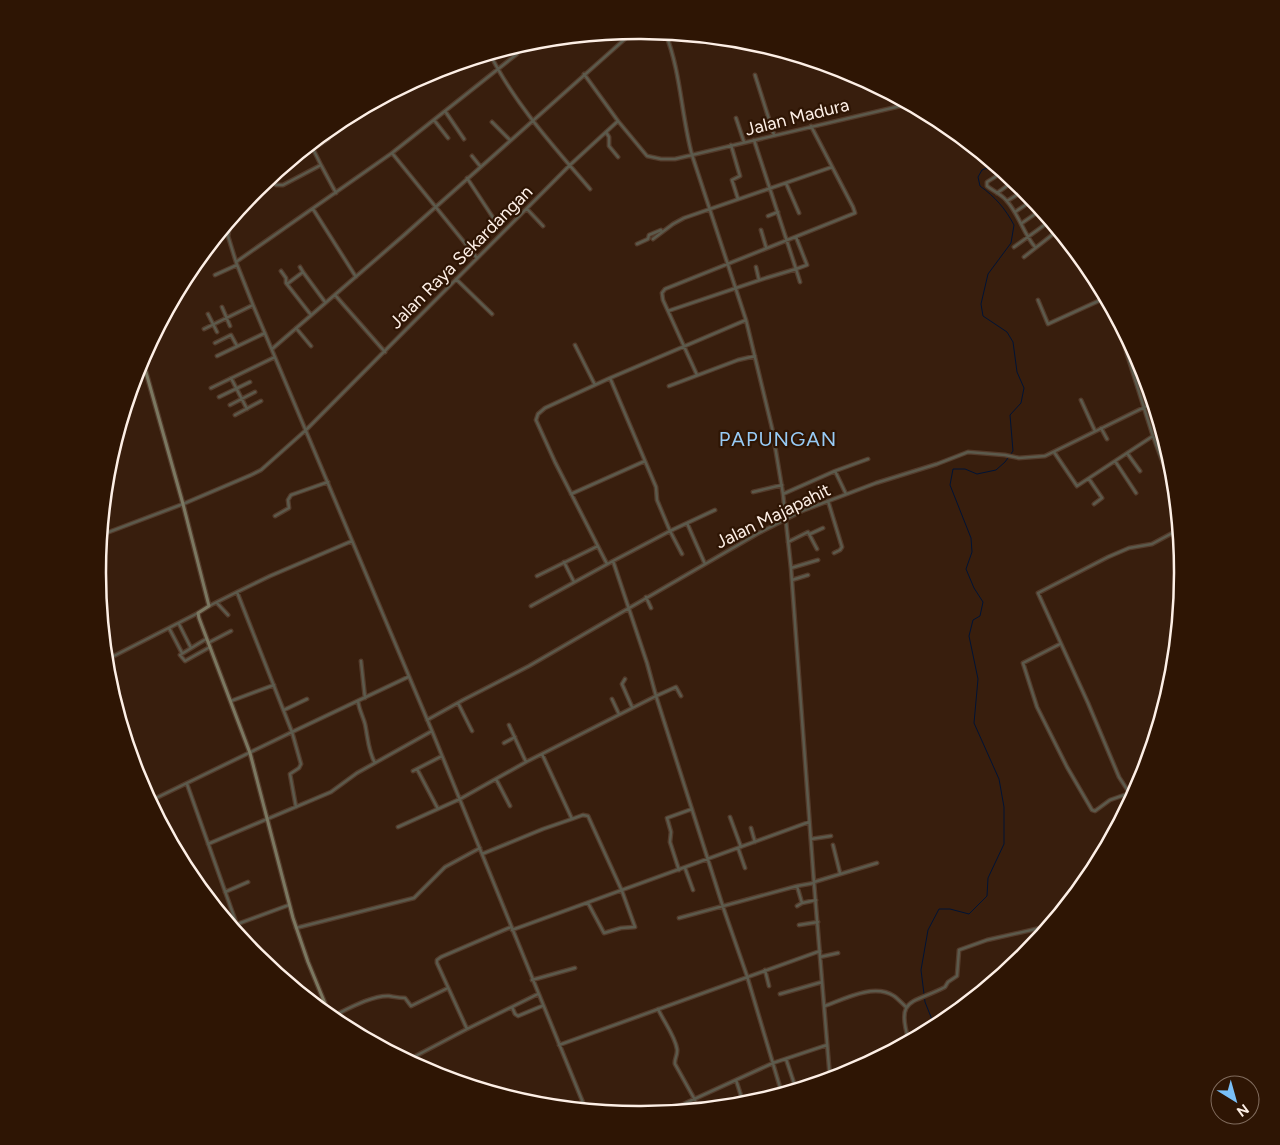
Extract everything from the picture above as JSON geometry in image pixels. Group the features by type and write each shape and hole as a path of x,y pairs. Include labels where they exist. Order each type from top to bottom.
{"street":[{"path":"272,349 436,207 624,39"},
{"path":"667,40 677,70 686,132 692,155 746,320 772,428 782,485 792,580 829,1071"},
{"path":"215,275 237,263 392,153 517,54"},
{"path":"493,60 498,70 533,119 590,189"},
{"path":"584,74 618,121 647,156 675,159 692,155"},
{"path":"755,75 774,134"},
{"name":"Jalan Madura","path":"692,155 774,134 900,106"},
{"path":"445,111 464,139"},
{"path":"736,118 744,142"},
{"path":"434,120 448,138"},
{"name":"Jalan Raya Sekardangan","path":"108,532 183,504 256,473 306,430 570,165 618,121"},
{"path":"492,122 510,140"},
{"path":"697,375 663,300 662,293 691,278 855,213 811,126"},
{"path":"606,132 610,137 609,146 618,157"},
{"path":"754,140 800,282"},
{"path":"732,145 740,176 732,180 738,199"},
{"path":"314,150 336,193"},
{"path":"392,153 477,258"},
{"path":"472,156 480,166"},
{"path":"275,184 283,185 321,165"},
{"path":"653,239 673,224 710,208 832,167"},
{"path":"997,176 986,184 987,186 1007,201 1035,247"},
{"path":"467,178 494,219"},
{"path":"786,182 799,213"},
{"path":"997,193 1007,186"},
{"path":"1007,201 1017,195"},
{"path":"1015,212 1026,205"},
{"path":"312,209 356,277"},
{"path":"527,209 543,226"},
{"path":"768,216 778,212"},
{"path":"1022,223 1035,214"},
{"path":"1014,247 1044,224"},
{"path":"637,244 648,239 649,235 661,230"},
{"path":"761,230 766,247"},
{"path":"228,234 253,305 432,731 542,1006 583,1103"},
{"path":"1024,257 1052,234"},
{"path":"668,311 807,264 796,237"},
{"path":"300,267 325,302"},
{"path":"756,267 759,280"},
{"path":"281,271 286,278 287,284 311,315"},
{"path":"287,284 304,272"},
{"path":"456,279 492,314"},
{"path":"335,294 384,352"},
{"path":"1038,300 1048,324 1099,301"},
{"path":"204,329 253,305"},
{"path":"222,307 230,326"},
{"path":"208,314 217,332"},
{"path":"607,564 571,494 536,418 546,408 610,378 746,320"},
{"path":"296,328 311,346"},
{"path":"217,356 265,333"},
{"path":"214,343 230,335 237,346"},
{"path":"575,345 595,385"},
{"path":"669,386 738,360 755,356"},
{"path":"1128,356 1161,457"},
{"path":"211,388 275,357"},
{"path":"146,371 209,606"},
{"path":"231,378 246,409"},
{"path":"610,378 656,487 657,500 682,554"},
{"path":"219,397 250,382"},
{"path":"230,405 255,392"},
{"path":"1080,400 1095,431"},
{"path":"235,415 261,401"},
{"name":"Jalan Majapahit","path":"427,720 529,666 629,607 786,519 846,494 968,452 1019,458 1040,458 1144,407"},
{"path":"1101,428 1107,439"},
{"path":"1054,452 1075,485 1079,485 1153,436"},
{"path":"1127,453 1140,471"},
{"path":"783,494 868,458"},
{"path":"571,494 645,461"},
{"path":"1115,461 1136,493"},
{"path":"836,472 846,494"},
{"path":"1089,478 1102,496 1102,500 1094,504"},
{"path":"275,516 290,507 288,500 291,495 328,482"},
{"path":"753,492 782,485"},
{"path":"828,501 842,547 834,553"},
{"path":"531,606 670,531 715,510"},
{"path":"686,523 705,564"},
{"path":"788,542 808,532 810,534 823,528"},
{"path":"1128,789 1120,777 1038,593 1108,557 1129,548 1152,544 1172,533"},
{"path":"810,534 817,549"},
{"path":"113,656 179,624 209,606 264,578 352,541"},
{"path":"537,576 598,546"},
{"path":"791,568 818,560"},
{"path":"613,561 723,907 747,976 780,1087"},
{"path":"564,562 574,582"},
{"path":"792,580 808,574"},
{"path":"237,592 284,710 301,764 299,768 290,774 296,807"},
{"path":"646,598 651,608"},
{"path":"217,603 228,615"},
{"path":"198,613 250,753 296,928 325,1003"},
{"path":"179,624 191,648"},
{"path":"169,628 182,653 180,655 185,661 208,643 231,631"},
{"path":"182,653 208,643"},
{"path":"1060,644 1025,661 1024,664 1038,708 1067,767 1092,810 1096,810 1110,800 1125,795"},
{"path":"360,661 365,698"},
{"path":"156,798 408,677"},
{"path":"626,679 622,684 632,707"},
{"path":"231,702 274,685"},
{"path":"398,827 460,799 632,707 676,687 681,696"},
{"path":"284,710 307,699"},
{"path":"612,699 619,714"},
{"path":"358,701 369,752 375,764"},
{"path":"458,703 472,731"},
{"path":"509,725 526,762"},
{"path":"208,844 331,792 356,773 432,731"},
{"path":"504,742 515,737"},
{"path":"542,754 572,819"},
{"path":"413,771 442,756"},
{"path":"417,769 438,809"},
{"path":"496,779 510,806"},
{"path":"187,784 235,919"},
{"path":"679,870 670,842 671,832 667,818 692,808"},
{"path":"482,854 535,832 587,815 636,925 634,928 622,928 604,934 588,903"},
{"path":"730,817 744,868"},
{"path":"467,1029 437,960 512,929 809,822"},
{"path":"751,828 755,842"},
{"path":"811,839 831,836"},
{"path":"833,845 840,873"},
{"path":"296,928 414,898 445,867 480,848"},
{"path":"679,918 814,883 840,873 877,863"},
{"path":"685,868 693,890"},
{"path":"225,892 248,882"},
{"path":"798,886 802,903"},
{"path":"797,906 816,900"},
{"path":"239,924 290,905"},
{"path":"799,925 818,922"},
{"path":"907,1035 903,1020 906,1007 912,1002 945,987 948,981 957,976 960,949 987,940 1037,929"},
{"path":"559,1045 820,951"},
{"path":"820,957 838,953"},
{"path":"532,980 575,968"},
{"path":"765,970 770,986"},
{"path":"780,994 822,982"},
{"path":"340,1014 374,998 390,996 405,998 411,1006 448,988"},
{"path":"824,1006 860,993 875,991 890,994 906,1007"},
{"path":"415,1056 538,994"},
{"path":"512,1007 517,1016 542,1006"},
{"path":"658,1010 676,1044 675,1064 695,1100"},
{"path":"685,1104 773,1063 827,1045"},
{"path":"786,1059 794,1083"},
{"path":"736,1080 741,1096"}],"waterway":[{"path":"932,1019 925,1002 921,970 928,930 939,909 950,909 969,914 987,896 988,878 1004,844 1004,807 999,779 974,723 978,679 969,636 973,620 980,616 983,602 974,588 966,569 972,552 971,538 950,485 953,469 965,469 977,474 996,470 1005,462 1013,451 1010,415 1021,403 1024,388 1017,372 1013,342 1007,332 983,316 981,304 988,274 1011,243 1014,225 999,203 980,186 978,177 982,170 988,168"}],"district":[{"name":"PAPUNGAN","path":"778,439"}]}
